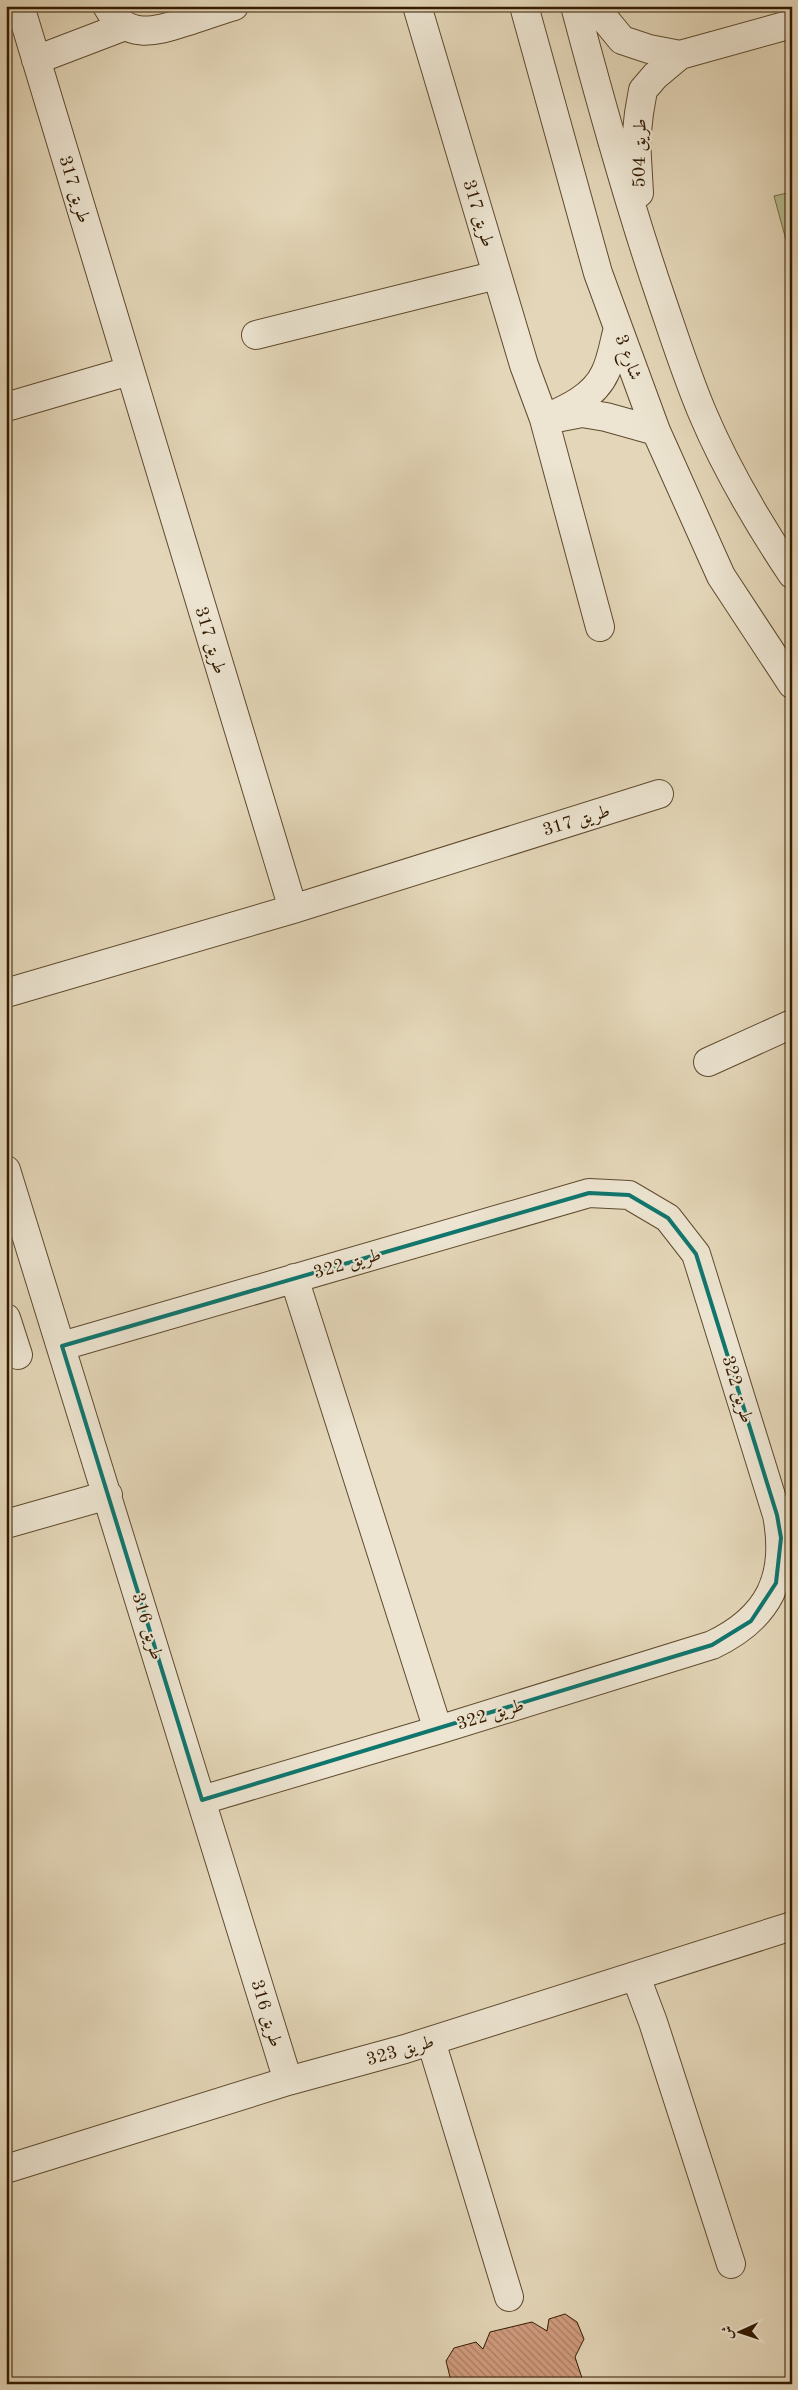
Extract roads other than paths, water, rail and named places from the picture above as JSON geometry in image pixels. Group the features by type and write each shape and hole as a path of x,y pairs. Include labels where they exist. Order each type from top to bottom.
{"street":[{"name":"طريق 317","path":"20,6 293,909"},
{"path":"106,6 111,14 126,26 150,32 234,6"},
{"name":"طريق 317","path":"417,6 524,365 544,419 600,627"},
{"name":"شارع 3","path":"524,6 598,274 656,431 721,576 792,684"},
{"path":"575,6 596,88 641,237 683,364 702,413 755,519 792,574"},
{"name":"طريق 504","path":"594,6 622,40 649,49 680,55 792,24"},
{"path":"36,60 126,26"},
{"name":"طريق 504","path":"641,237 636,141 643,90 680,55"},
{"path":"256,335 497,275"},
{"path":"544,419 561,412 592,392 605,373 618,328"},
{"path":"6,407 129,371"},
{"path":"544,419 582,413 606,417 656,431"},
{"name":"طريق 317","path":"6,993 293,909 659,794"},
{"path":"708,1062 792,1024"},
{"name":"طريق 316","path":"6,1170 288,2081"},
{"name":"طريق 322","path":"62,1346 589,1193 629,1195 668,1218 696,1254 777,1515 781,1538 781,1561 776,1583 766,1604 751,1621 733,1635 712,1645 438,1730 202,1800"},
{"name":"طريق 322","path":"294,1278 438,1730"},
{"path":"6,1318 18,1355"},
{"path":"6,1524 108,1495"},
{"name":"طريق 323","path":"6,2169 288,2081 431,2041 792,1926"},
{"path":"636,1977 653,2022 731,2264"},
{"path":"431,2041 509,2297"}]}
